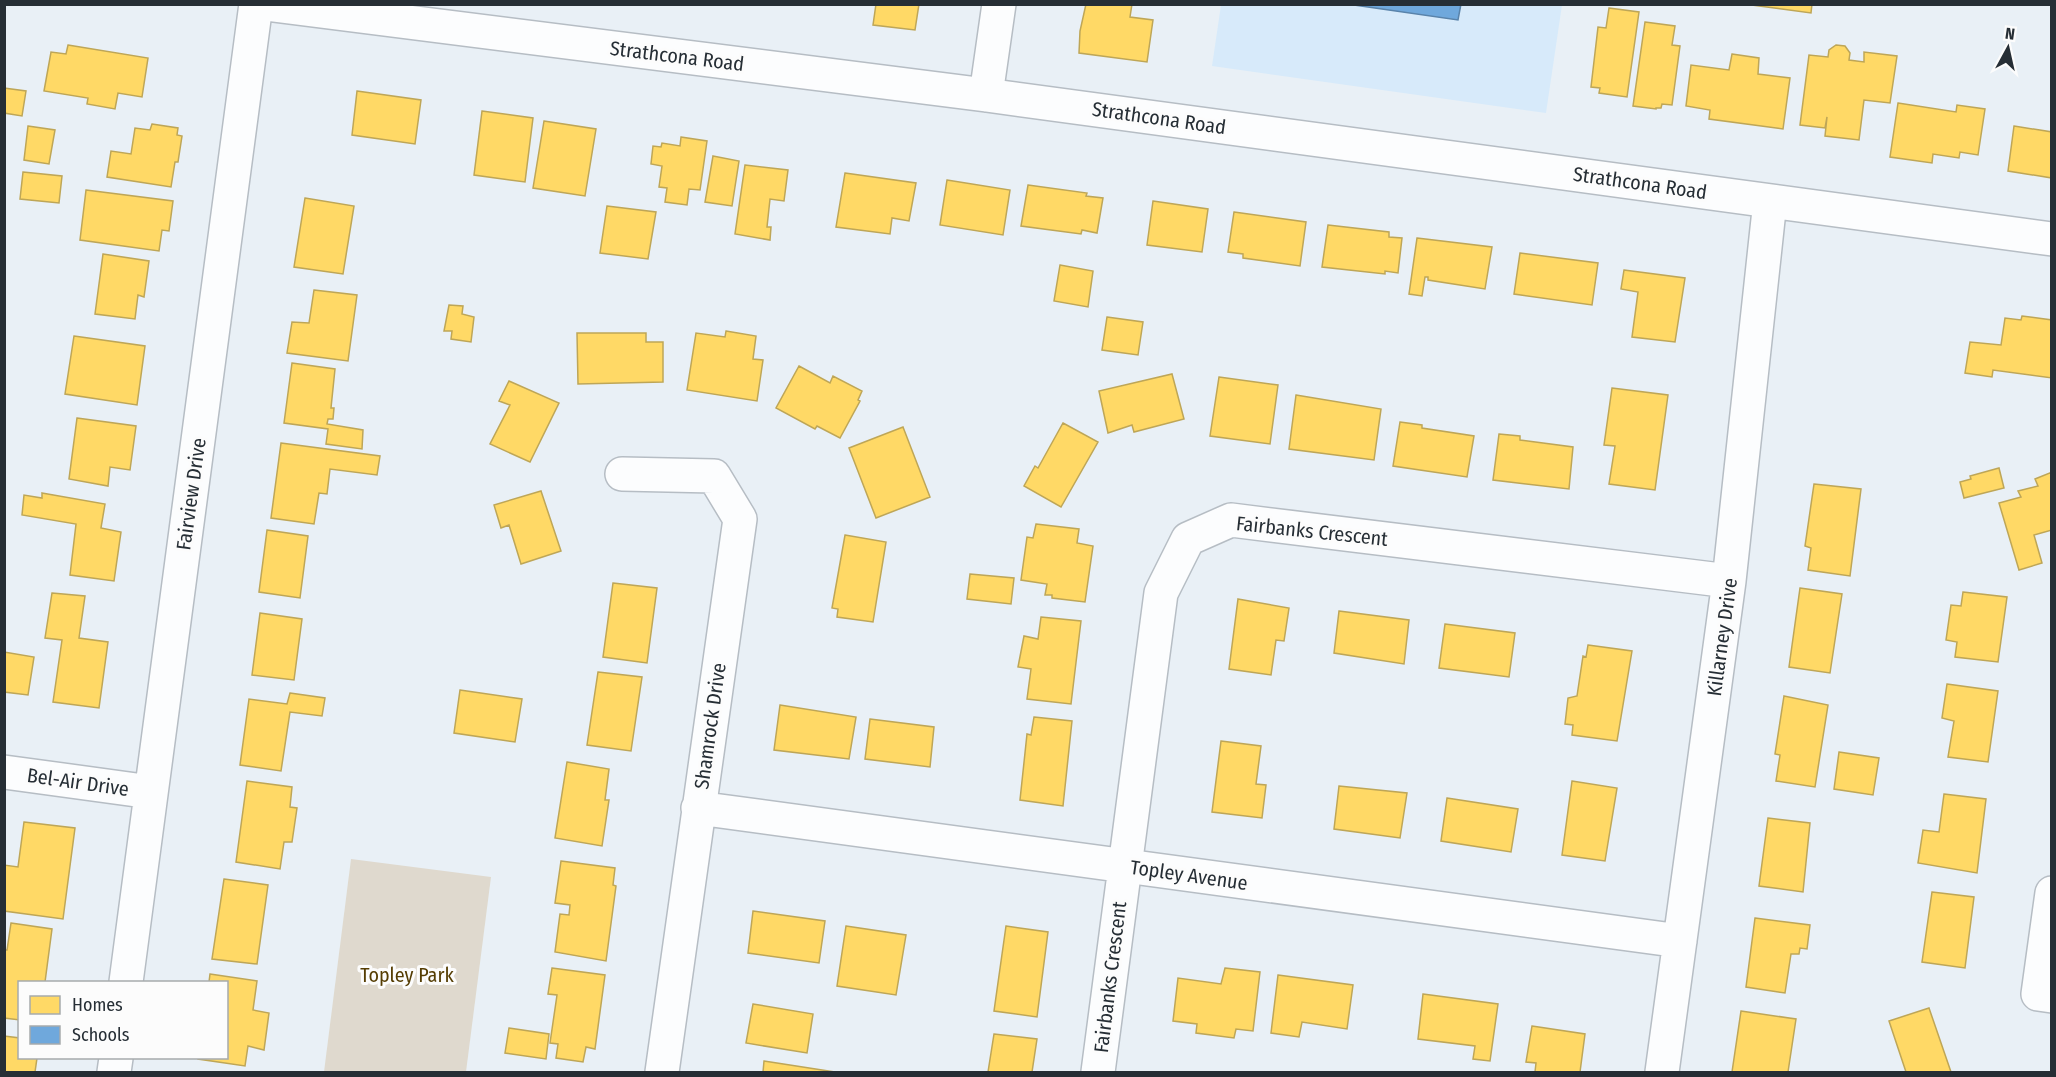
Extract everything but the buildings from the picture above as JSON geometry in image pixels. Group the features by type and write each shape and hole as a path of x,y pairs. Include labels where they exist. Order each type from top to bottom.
{"street":[{"name":"Fairview Drive","path":"126,981 256,4"},
{"name":"Strathcona Road","path":"265,4 986,95 2052,239"},
{"path":"986,95 999,4"},
{"name":"Killarney Drive","path":"1662,1072 1730,581 1770,201"},
{"name":"Shamrock Drive","path":"622,474 714,476 740,519 662,1072"},
{"name":"Fairbanks Crescent","path":"1098,1072 1161,593 1188,540 1231,520 1730,581"},
{"name":"Bel-Air Drive","path":"4,772 151,792"},
{"name":"Topley Avenue","path":"698,808 1680,941"},
{"path":"2052,893 2038,994 2052,996"}],"shaded area":[{"path":"1221,5 1562,5 1546,113 1212,66"}],"green space":[{"name":"Topley Park","path":"351,859 491,877 466,1072 324,1072"}]}
